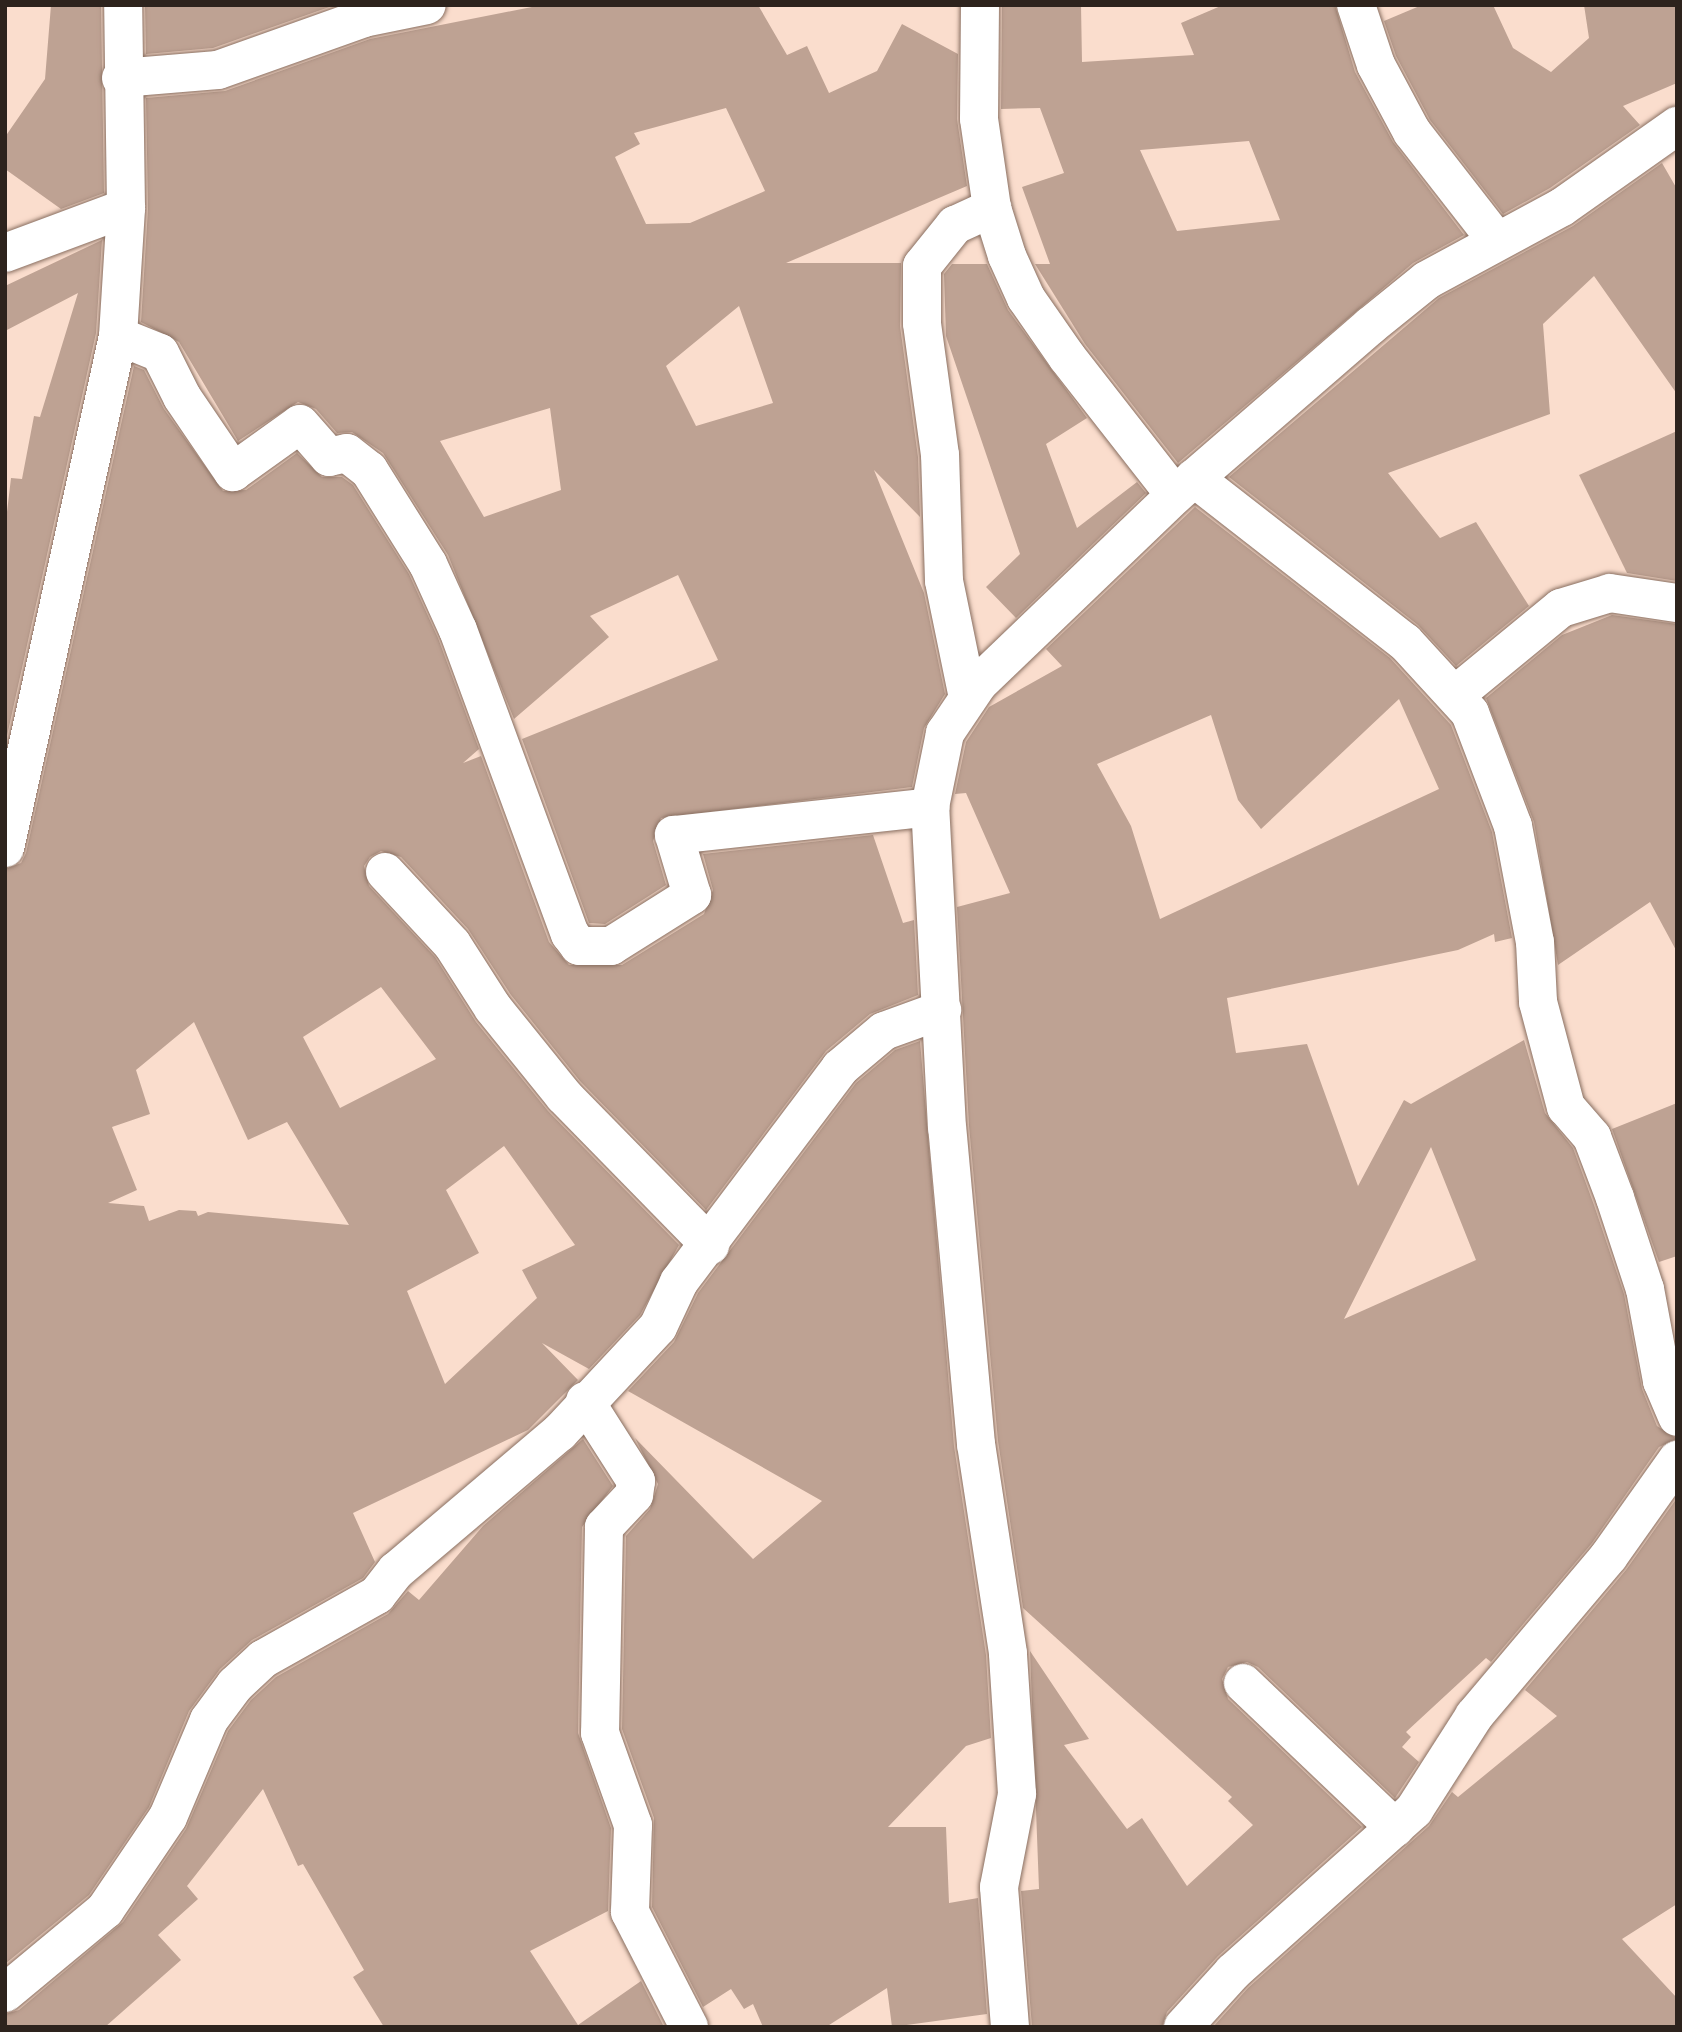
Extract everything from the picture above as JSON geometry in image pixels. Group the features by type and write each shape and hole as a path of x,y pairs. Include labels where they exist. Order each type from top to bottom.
{"street":[{"path":"5,848 118,336 126,208 121,78 123,5"},
{"path":"121,78 218,70 364,18 426,5"},
{"path":"979,5 979,120 992,208 1027,298 1185,486 1405,642 1470,713 1513,826 1535,942 1538,1002 1566,1107 1592,1137 1615,1198 1677,1417"},
{"path":"1356,5 1376,65 1412,132 1496,241"},
{"path":"1002,2026 999,1887 1017,1794 1008,1653 976,1444 947,1128 930,807 945,733 968,698 1185,486 1427,280 1573,200 1677,126"},
{"path":"5,253 126,208"},
{"path":"968,698 944,581 940,455 922,323 922,266 955,225 992,208"},
{"path":"118,336 160,353 182,397 233,472 300,424 329,457 348,453 369,470 428,564 448,608 570,934 579,946 611,946 692,895 674,835 930,807"},
{"path":"1455,695 1560,608 1610,593 1677,603"},
{"path":"385,872 446,937 493,1007 565,1096 710,1245"},
{"path":"5,1993 105,1910 168,1816 209,1720 236,1685 263,1659 377,1595 396,1571 559,1433 585,1401 658,1327 679,1282 710,1245 840,1068 884,1031 942,1010"},
{"path":"585,1401 636,1481 634,1495 604,1527 600,1733 633,1825 630,1912 689,2027"},
{"path":"1183,2027 1233,1972 1414,1810 1474,1716 1609,1556 1677,1460"},
{"path":"1243,1683 1395,1828"}],"building":[{"path":"51,5 101,5 104,193 61,209 5,169 5,137 45,79"},
{"path":"145,5 335,5 213,48 146,54"},
{"path":"542,5 758,5 787,55 807,46 829,93 877,71 902,24 958,54 957,119 967,186 786,263 901,263 900,326 918,457 920,517 874,470 924,593 945,694 924,728 912,787 661,818 653,841 666,885 605,924 589,923 522,739 718,660 678,575 590,616 609,637 514,719 448,555 383,453 352,432 337,433 316,409 298,402 238,441 179,342 141,322 148,209 146,98 225,91 370,39","holes":["726,108 765,191 690,223 646,224 615,157 640,144 634,133","739,306 773,403 696,426 666,366","550,408 561,490 484,517 440,441"]},
{"path":"1002,5 1081,5 1082,62 1194,55 1181,23 1223,5 1335,5 1355,72 1393,142 1464,235 1413,263 1178,463 1085,344 1035,264 1050,264 1022,187 1064,173 1040,108 1001,109","holes":["1249,141 1280,220 1177,231 1140,150"]},
{"path":"1422,5 1493,5 1513,48 1551,72 1589,38 1584,5 1677,5 1677,83 1623,106 1640,125 1550,188 1503,214 1430,120 1396,56 1384,21"},
{"path":"1662,163 1677,189 1677,394 1594,276 1543,324 1550,414 1388,473 1440,538 1476,522 1529,606 1456,666 1418,625 1229,477 1439,298 1573,226"},
{"path":"102,240 96,333 5,745 5,529 11,478 22,479 34,416 40,417 78,293 5,331 5,286"},
{"path":"952,264 987,264 1008,310 1087,418 1046,444 1077,528 1137,482 1146,493 1016,618 986,587 1020,554 946,336 944,274"},
{"path":"134,366 144,370 164,409 223,491 246,490 297,453 322,477 342,477 353,485 409,574 438,638 479,749 463,763 481,756 549,942 569,965 622,965 704,914 713,890 703,854 873,835 903,923 914,920 918,995 870,1014 826,1051 706,1210 580,1081 511,995 468,929 401,857 381,851 370,857 364,866 369,886 435,957 476,1022 548,1111 679,1245 640,1315 589,1369 542,1343 578,1380 528,1430 353,1513 375,1562 363,1578 252,1640 220,1669 189,1711 149,1807 89,1895 5,1964 5,869 21,863 26,853","holes":["381,987 436,1059 340,1108 303,1037","194,1022 248,1140 287,1122 349,1225 208,1212 198,1216 196,1211 179,1210 149,1221 144,1206 108,1203 137,1190 112,1127 150,1114 136,1070","504,1146 575,1245 522,1270 537,1298 445,1384 407,1291 479,1253 446,1190"]},
{"path":"1677,431 1677,581 1627,573 1579,475"},
{"path":"1195,507 1390,658 1451,725 1492,832 1512,938 1495,942 1494,934 1458,950 1227,998 1236,1053 1307,1044 1358,1186 1404,1100 1411,1104 1524,1040 1545,1113 1573,1148 1594,1205 1624,1294 1642,1389 1657,1426 1677,1439 1659,1447 1592,1543 1491,1662 1486,1658 1406,1732 1411,1737 1402,1747 1419,1762 1395,1798 1258,1667 1247,1662 1228,1667 1222,1679 1228,1699 1362,1827 1218,1956 1167,2012 1162,2027 1032,2027 1021,1891 1039,1889 1030,1651 1089,1739 1064,1745 1127,1829 1142,1818 1187,1886 1253,1825 1228,1801 1232,1797 1023,1608 998,1441 969,1126 957,907 1010,893 966,793 955,794 966,742 989,707 1062,666 1046,649","holes":["1399,699 1439,789 1160,919 1131,826 1097,764 1211,715 1238,800 1261,829","1431,1147 1476,1260 1344,1319"]},
{"path":"1612,615 1677,624 1677,952 1650,902 1558,965 1534,822 1486,698 1562,635"},
{"path":"920,1041 954,1446 986,1655 991,1738 966,1746 888,1827 946,1827 949,1903 978,1898 987,2014 892,2027 887,1988 826,2027 763,2027 753,2004 744,2009 731,1989 703,2007 652,1907 654,1818 622,1729 626,1536 650,1509 658,1484 635,1438 753,1559 822,1501 628,1391 674,1342 698,1293 856,1083 895,1050"},
{"path":"1677,1103 1677,1256 1659,1262 1612,1129"},
{"path":"583,1439 613,1486 582,1527 578,1733 611,1828 608,1911 530,1951 578,2025 641,1981 664,2027 384,2027 353,1977 364,1970 303,1864 298,1866 263,1789 187,1886 198,1899 158,1935 181,1960 105,2027 5,2027 5,2014 19,2010 123,1922 186,1829 228,1731 251,1700 276,1677 388,1614 408,1591 419,1600 483,1526"},
{"path":"1677,1498 1677,1904 1622,1939 1677,1998 1677,2027 1213,2027 1248,1988 1429,1826 1452,1792 1458,1797 1557,1716 1525,1690 1626,1570"}]}
